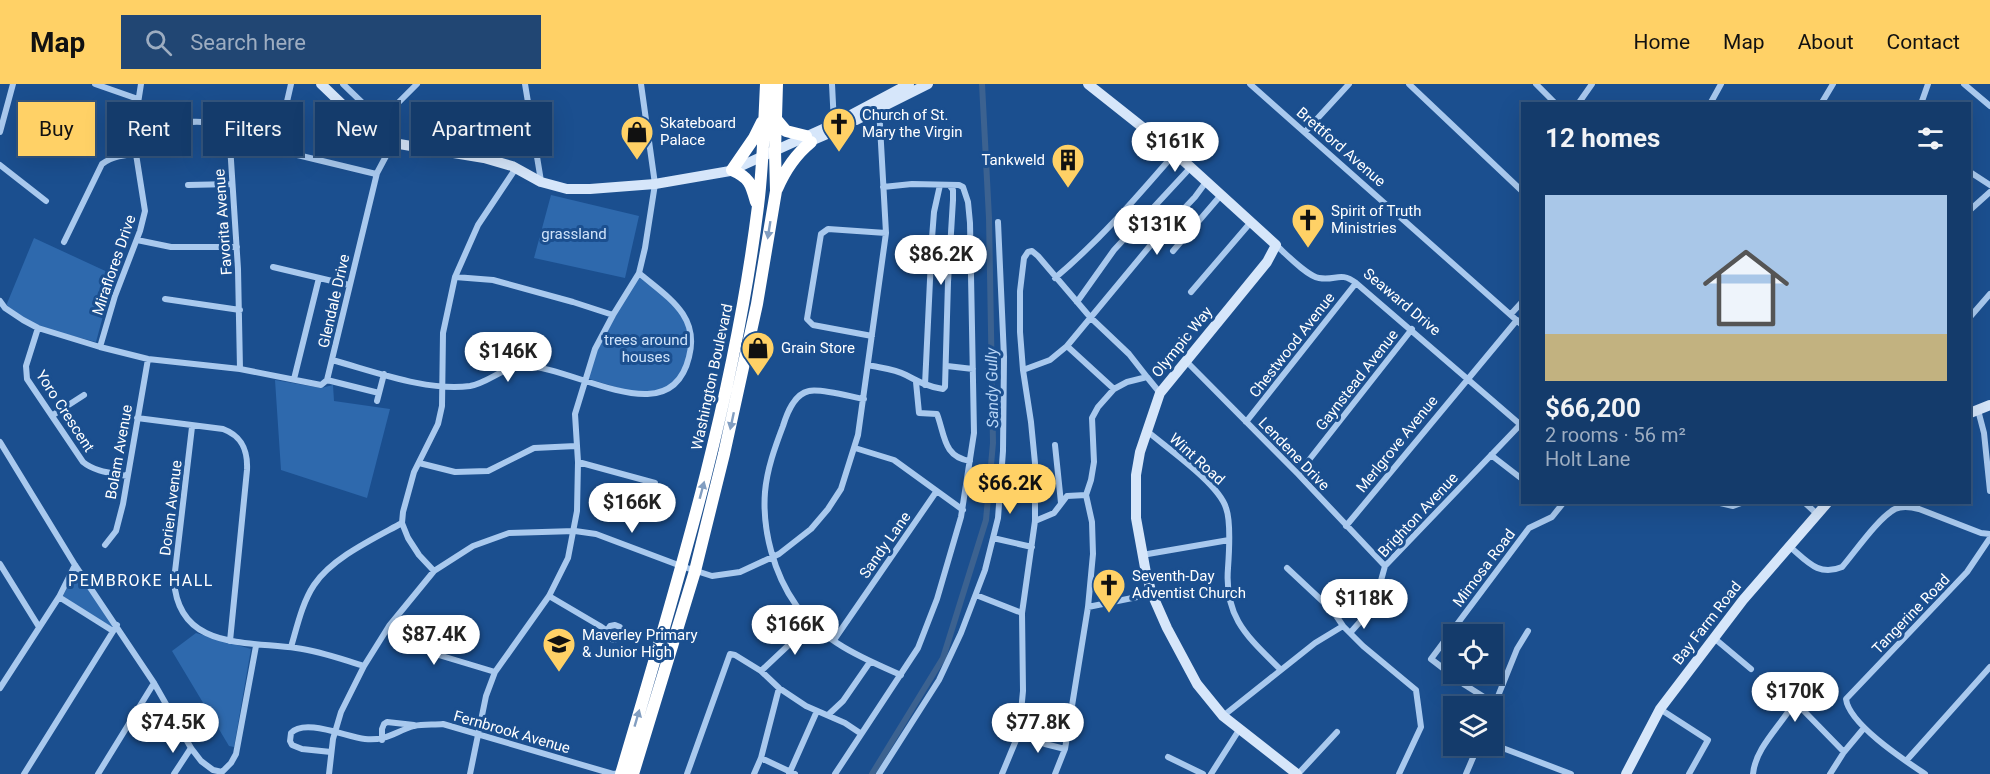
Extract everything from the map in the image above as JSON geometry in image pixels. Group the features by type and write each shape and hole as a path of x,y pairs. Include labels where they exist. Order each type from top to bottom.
{"highway":[{"name":"Washington Boulevard","path":"625,774 695,571 755,316 776,191 775,151 766,84"},
{"name":"Washington Boulevard","path":"625,774 713,450 740,321 758,206 762,157 777,84"},
{"path":"758,206 748,180 745,176 732,170 770,117 786,131 808,139 789,165 776,191"}],"street":[{"path":"0,129 13,84"},
{"path":"95,84 138,99"},
{"name":"Miraflores Drive","path":"137,102 141,84"},
{"path":"287,102 291,84"},
{"path":"321,84 340,102"},
{"path":"347,85 373,113 380,117 386,115 417,84"},
{"path":"525,84 541,182"},
{"path":"470,774 486,696 495,672 549,596 568,558 578,511 575,414 595,349 639,273 655,184 641,84"},
{"path":"832,84 834,124"},
{"path":"399,143 484,158 516,168 541,182 567,189 655,184 732,170 879,108 928,84"},
{"name":"Seaward Drive","path":"1088,84 1175,153 1298,265 1317,278 1347,276 1467,377 1521,426"},
{"name":"Brettford Avenue","path":"1250,84 1520,322"},
{"path":"1305,132 1349,84"},
{"path":"1408,84 1521,190"},
{"path":"1536,84 1555,102"},
{"path":"1579,102 1592,84"},
{"path":"1711,102 1721,84"},
{"path":"1822,102 1833,84"},
{"path":"1922,102 1928,84"},
{"path":"1964,84 1990,106"},
{"path":"808,139 903,85"},
{"path":"328,774 341,712 364,666 389,626 434,571 473,546 509,533 575,531 596,534 712,576 740,572 773,558 811,529 828,509 841,489 855,448 864,399 886,233 879,108"},
{"name":"Favorita Avenue","path":"191,122 211,124 225,136 230,146 240,310 240,369"},
{"path":"1055,278 1089,249 1125,212 1175,153"},
{"path":"64,242 102,164 123,156"},
{"name":"Miraflores Drive","path":"100,347 115,296 145,212 137,156"},
{"path":"302,156 376,174"},
{"name":"Glendale Drive","path":"327,380 376,174 386,156"},
{"path":"0,165 46,201"},
{"path":"1077,302 1114,250 1191,167"},
{"path":"434,571 419,555 408,538 402,524 403,512 408,492 438,423 442,406 439,387 443,333 455,277 478,225 516,168"},
{"path":"1971,173 1990,185"},
{"path":"1023,369 1050,360 1067,346 1152,242 1195,197 1206,182"},
{"path":"188,185 232,184"},
{"path":"835,774 918,648 927,627 963,510 974,433 968,202 963,187 912,184 883,187"},
{"path":"925,385 932,238 934,212 940,185"},
{"path":"868,365 906,375 925,385 945,388 953,200 953,190 950,186"},
{"path":"1971,209 1990,192"},
{"path":"1173,251 1221,195"},
{"path":"879,774 939,680 961,633 985,570 998,518 1003,451 1004,357 998,222"},
{"path":"1191,292 1251,222"},
{"path":"872,336 813,325 807,320 821,234 824,230 886,233"},
{"path":"136,240 171,247 237,247"},
{"name":"Olympic Way","path":"1276,245 1267,262 1160,393 1140,452 1136,475 1136,518 1152,594 1185,665 1223,716 1297,774"},
{"path":"1002,774 1019,733 1023,691 1022,613 1035,521 1035,463 1020,332 1020,291 1024,258 1028,252 1032,251 1038,256 1090,317 1129,354 1160,393"},
{"path":"273,267 349,285"},
{"path":"332,360 439,387 475,385 520,366 557,372 642,395 660,393 674,387 686,369 693,343 691,328 680,309 639,273"},
{"path":"455,277 493,280 613,315"},
{"path":"294,380 319,278"},
{"name":"Chestwood Avenue","path":"1246,422 1356,283"},
{"path":"1971,316 1990,294"},
{"path":"165,299 240,310"},
{"path":"0,301 5,308 38,328 148,359 240,369 321,385 327,380 379,393"},
{"path":"1510,314 1521,303"},
{"name":"Merlgrove Avenue","path":"1346,526 1467,377 1520,322"},
{"name":"Yoro Crescent","path":"38,328 26,366 27,379 88,467 127,476"},
{"name":"Gaynstead Avenue","path":"1298,474 1412,330"},
{"path":"1067,346 1114,389"},
{"name":"Bolam Avenue","path":"105,545 116,531 148,359"},
{"name":"Lendene Drive","path":"1186,361 1385,566"},
{"path":"947,366 973,369"},
{"path":"377,401 384,374"},
{"path":"1055,774 1065,749 1088,607 1092,522 1086,495 1094,462 1092,418 1114,389 1127,381 1147,377"},
{"path":"916,382 919,413 937,414 948,449 958,458 970,460"},
{"path":"864,399 810,391 798,398 789,408 772,453 765,492 766,524 773,558 795,604 812,623 834,640 870,662 901,675"},
{"path":"53,415 84,395"},
{"path":"1990,405 1974,412 1984,433 1990,491"},
{"path":"137,418 192,427 224,429 240,439 248,459 230,641"},
{"name":"Brighton Avenue","path":"1350,633 1374,606 1385,566 1521,426"},
{"name":"Dorien Avenue","path":"192,427 174,580 174,589 180,607 186,616 207,634 230,641 312,650 364,666"},
{"name":"Wint Road","path":"1147,430 1215,488 1227,508 1229,540 1227,577 1232,610 1239,626 1281,670"},
{"path":"0,442 115,628 154,683 191,748 201,761 213,770 222,772 231,764 236,754 256,645"},
{"path":"1055,445 1061,503"},
{"path":"419,463 454,472 488,471 534,448 576,447"},
{"path":"855,448 894,460 963,510"},
{"path":"1491,455 1521,478"},
{"path":"578,462 655,483"},
{"name":"Sandy Lane","path":"834,640 936,492"},
{"path":"1035,521 1053,513 1067,496 1086,495"},
{"name":"Mimosa Road","path":"1480,696 1432,661 1432,658 1529,528 1552,517 1562,504"},
{"path":"1806,504 1817,514"},
{"name":"Bay Farm Road","path":"1626,774 1660,709 1743,600 1826,504"},
{"path":"1789,546 1816,569 1834,570 1842,567 1884,518 1896,508 1910,507 1919,508 1981,533 1990,534"},
{"path":"291,647 306,600 322,574 350,553 402,524"},
{"path":"993,538 1032,547"},
{"name":"Tangerine Road","path":"1864,728 1846,699 1967,572 1990,538"},
{"path":"1142,555 1229,540"},
{"path":"0,564 39,627"},
{"path":"0,688 59,597 75,565"},
{"path":"1287,568 1333,611 1343,627 1363,646 1416,690 1421,727 1399,774"},
{"path":"1088,607 1152,594"},
{"path":"975,595 1022,613"},
{"path":"549,596 607,631"},
{"path":"59,597 115,628"},
{"path":"761,671 812,623"},
{"path":"389,626 410,642 432,653 495,672"},
{"path":"1223,716 1315,643 1343,627"},
{"path":"24,774 115,628"},
{"path":"1498,696 1517,649 1528,631"},
{"path":"1714,638 1750,669"},
{"path":"687,774 730,654 761,671 779,688 806,706 860,733"},
{"path":"828,715 843,701 870,662"},
{"path":"1906,761 1990,667"},
{"path":"98,774 154,683"},
{"path":"754,774 761,758 779,688"},
{"path":"1660,709 1708,740 1689,774"},
{"path":"1753,774 1755,762 1788,712 1793,709 1803,710 1844,752"},
{"path":"761,758 791,773 817,711"},
{"path":"331,752 296,747 292,745 290,737 295,729 300,728 335,732 362,739 382,740 382,729 387,722 416,725"},
{"name":"Fernbrook Avenue","path":"382,740 416,725 443,724 613,774 625,774"},
{"path":"1830,774 1844,752 1864,728 1925,774"},
{"path":"1211,774 1239,730"},
{"path":"1297,774 1337,732"},
{"path":"1019,733 1045,744 1065,749"},
{"path":"174,774 191,748"},
{"path":"1503,748 1571,774"},
{"path":"1466,774 1474,756"},
{"path":"1168,757 1203,774"}],"green space":[{"name":"grassland","path":"551,195 639,216 625,278 534,258"},
{"path":"34,238 114,275 96,342 39,327 6,306"},
{"name":"trees around houses","path":"639,273 680,309 691,328 686,369 674,387 660,393 642,395 586,378 595,349"},
{"path":"275,380 321,388 333,385 334,401 390,409 367,498 281,470"},
{"path":"75,571 116,627 111,629 63,596"},
{"path":"196,633 251,649 234,747 229,746 172,651"}],"waterway":[{"name":"Sandy Gully","path":"872,774 943,658 986,520 993,443 989,218 982,84"}],"place":[{"name":"Church of St. Mary the Virgin","path":"839,153"},
{"name":"Skateboard Palace","path":"637,161"},
{"name":"Tankweld","path":"1068,189"},
{"name":"Spirit of Truth Ministries","path":"1308,249"},
{"name":"Grain Store","path":"758,377"},
{"name":"Seventh-Day Adventist Church","path":"1109,614"},
{"name":"Maverley Primary & Junior High","path":"559,673"}],"district":[{"name":"PEMBROKE HALL","path":"141,580"}]}
